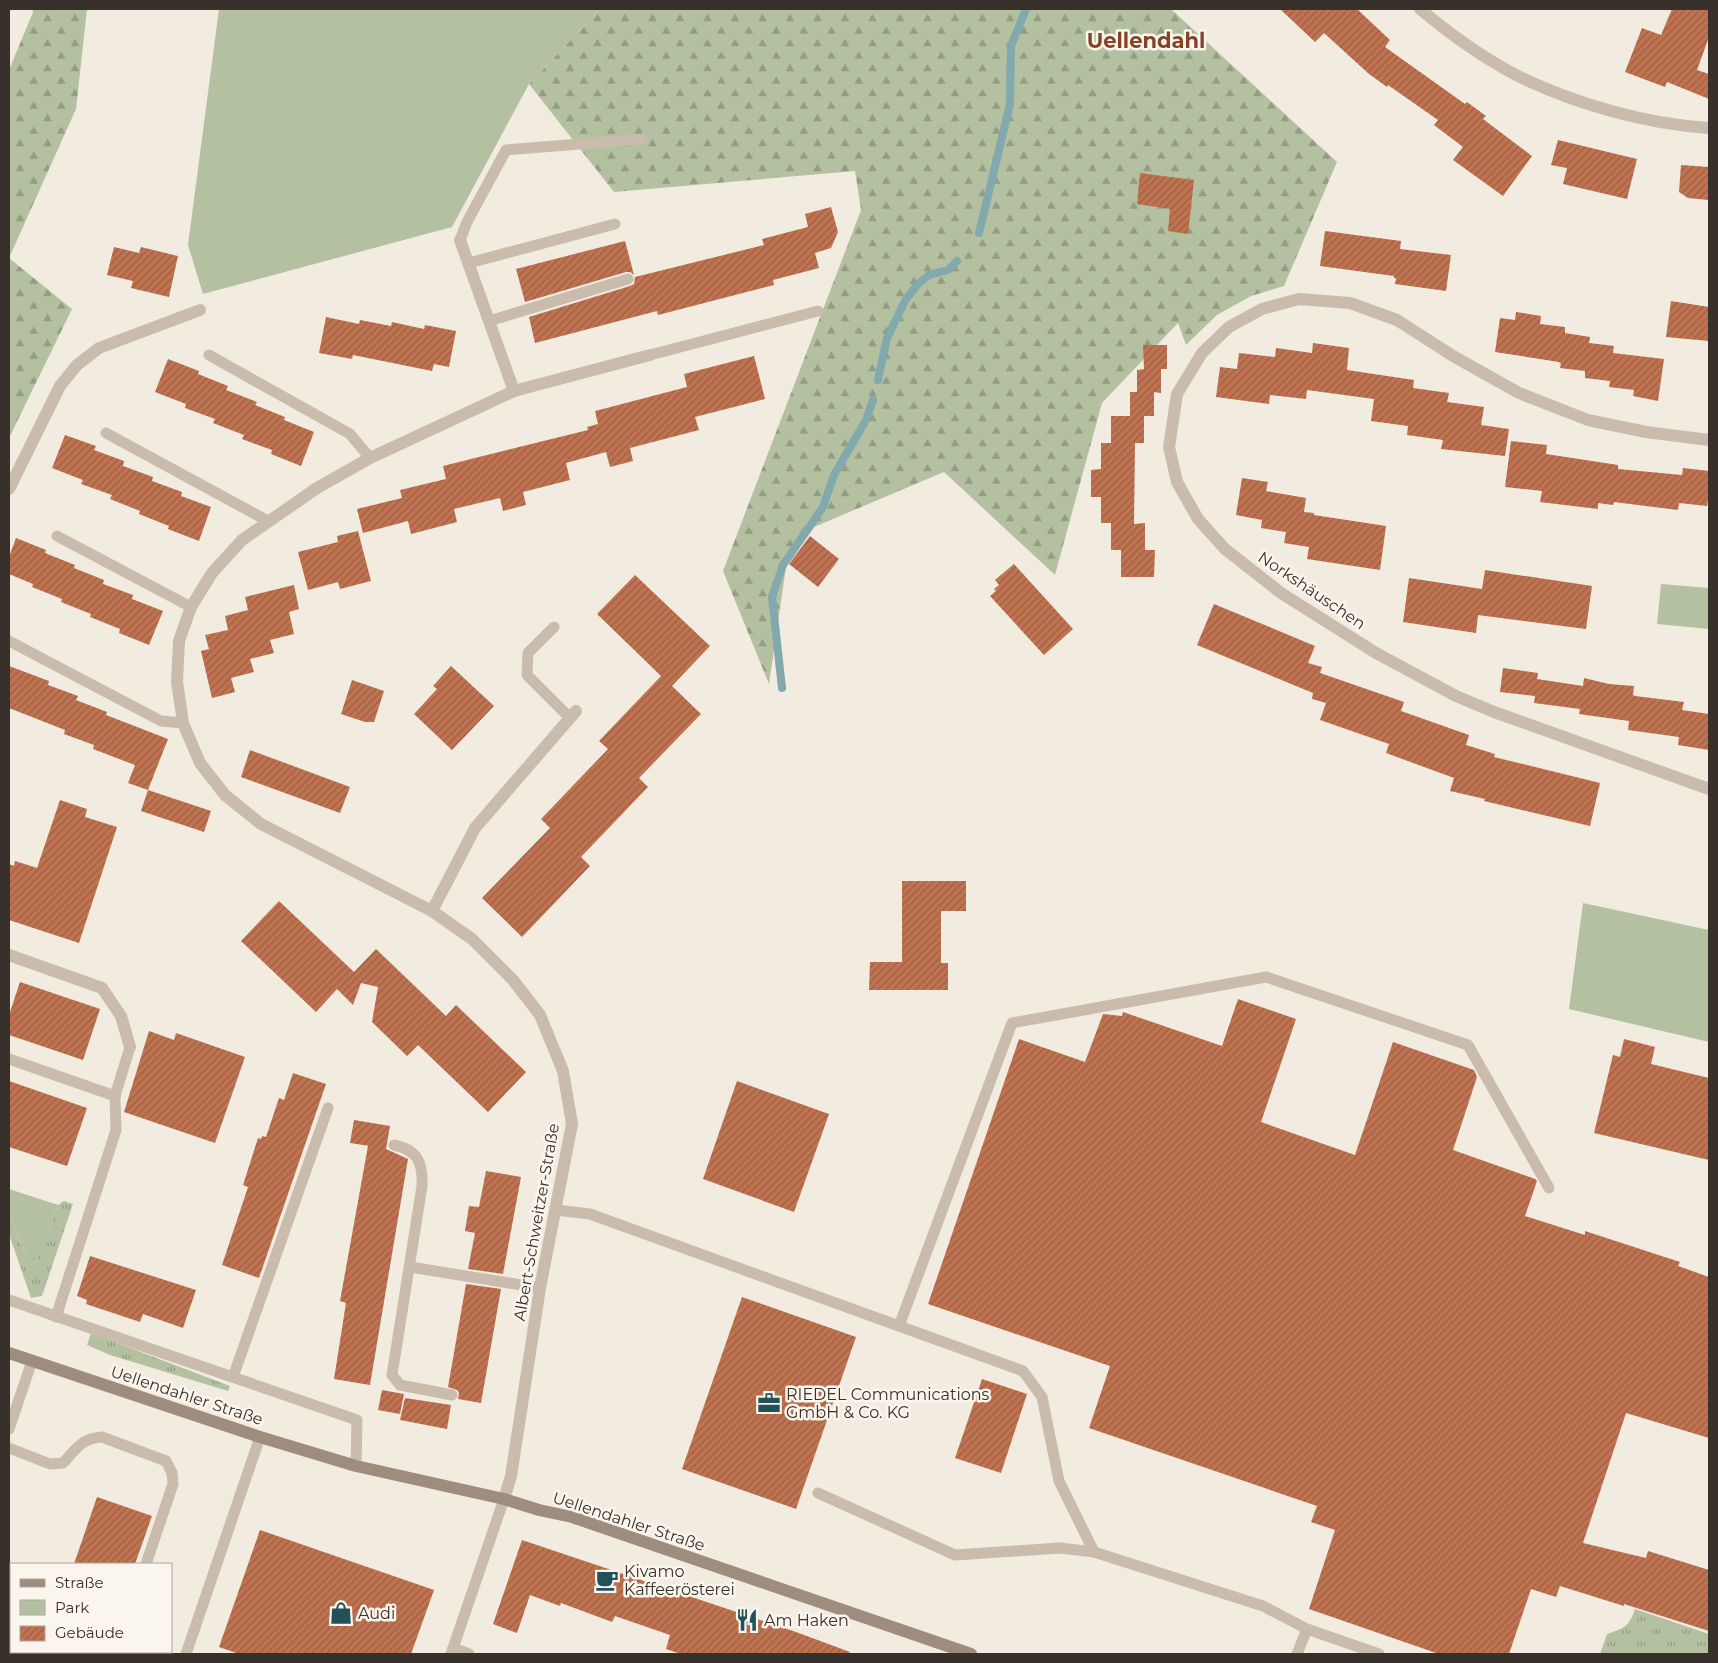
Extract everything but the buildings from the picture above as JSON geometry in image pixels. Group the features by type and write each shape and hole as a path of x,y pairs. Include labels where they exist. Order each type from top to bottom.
{"main road":[{"name":"Uellendahler Straße","path":"9,1352 356,1466 504,1499 538,1510 572,1517 971,1654"}],"street":[{"path":"1420,9 1444,29 1481,54 1519,76 1567,96 1632,116 1709,128"},
{"path":"460,240 514,391"},
{"name":"Norkshäuschen","path":"1709,440 1646,432 1588,420 1519,393 1453,356 1397,320 1350,303 1298,299 1262,309 1229,327 1202,353 1177,394 1169,447 1177,482 1198,520 1226,549 1281,593 1376,652 1456,696 1494,712 1709,789"},
{"path":"9,489 60,386 77,365 99,348 200,310"},
{"name":"Albert-Schweitzer-Straße","path":"504,1499 510,1476 540,1288 572,1124 563,1071 540,1015 513,980 472,939 432,910 262,824 225,795 200,763 183,723 177,682 179,641 191,607 218,566 242,540 317,488 370,458 514,391 650,355"},
{"path":"432,910 476,828 573,714"},
{"path":"9,955 102,988 121,1016 130,1048"}],"lane":[{"path":"460,240 466,222 506,150 642,139"},
{"path":"469,263 615,224"},
{"path":"488,322 628,279"},
{"path":"650,355 818,311"},
{"path":"209,355 350,434 370,458"},
{"path":"106,433 268,521"},
{"path":"57,536 191,607"},
{"path":"554,627 528,653 527,675 573,714"},
{"path":"9,641 161,720 183,723"},
{"path":"899,1326 1012,1023 1266,977 1468,1045 1549,1188"},
{"path":"56,1316 116,1130 115,1096 130,1048"},
{"path":"9,1059 115,1096"},
{"path":"233,1377 328,1108"},
{"path":"394,1145 405,1148 417,1156 422,1173 422,1186 392,1375 400,1385 452,1394"},
{"path":"556,1210 590,1214 1023,1371 1042,1397 1059,1481 1094,1552"},
{"path":"410,1267 540,1288"},
{"name":"Uellendahler Straße","path":"9,1300 357,1420 356,1466"},
{"path":"9,1429 32,1361"},
{"path":"186,1654 260,1436"},
{"path":"9,1448 50,1464 63,1463 80,1444 91,1438 102,1437 166,1461 172,1473 173,1484 146,1563"},
{"path":"818,1493 955,1555 1060,1548 1094,1552 1263,1606 1307,1629 1379,1654"},
{"path":"469,1654 452,1651 504,1499"},
{"path":"1297,1654 1307,1629"}],"green space":[{"path":"33,9 87,9 76,109 9,258 9,70"},
{"path":"219,9 600,9 529,84 452,227 203,294 188,245"},
{"path":"600,9 1171,9 1337,162 1284,286 1251,296 1217,315 1186,345 1178,323 1102,403 1055,575 944,472 814,527 786,567 769,684 723,571 861,210 855,171 614,192 529,84"},
{"path":"9,258 72,309 9,438"},
{"path":"1661,584 1709,588 1709,629 1657,624"},
{"path":"1583,903 1709,930 1709,1042 1569,1009"},
{"path":"9,1189 58,1205 38,1259 26,1256 9,1214"},
{"path":"64,1201 73,1204 42,1296 31,1298 9,1234 9,1214 26,1256 38,1258 58,1205"},
{"path":"91,1333 230,1386 228,1391 110,1355 87,1345"},
{"path":"1635,1609 1709,1634 1709,1654 1600,1654 1607,1634 1625,1626"}],"waterway":[{"path":"979,233 1010,104 1011,46 1026,9"},
{"path":"878,380 887,338 906,299 918,284 929,275 948,270 957,261"},
{"path":"782,688 772,597 783,565 823,507 834,475 866,420 873,400"}],"place":[{"name":"RIEDEL Communications GmbH & Co. KG","path":"769,1403"},
{"name":"Kivamo Kaffeerösterei","path":"607,1580"},
{"name":"Audi","path":"341,1613"},
{"name":"Am Haken","path":"747,1620"}],"district":[{"name":"Uellendahl","path":"1146,41"}]}
